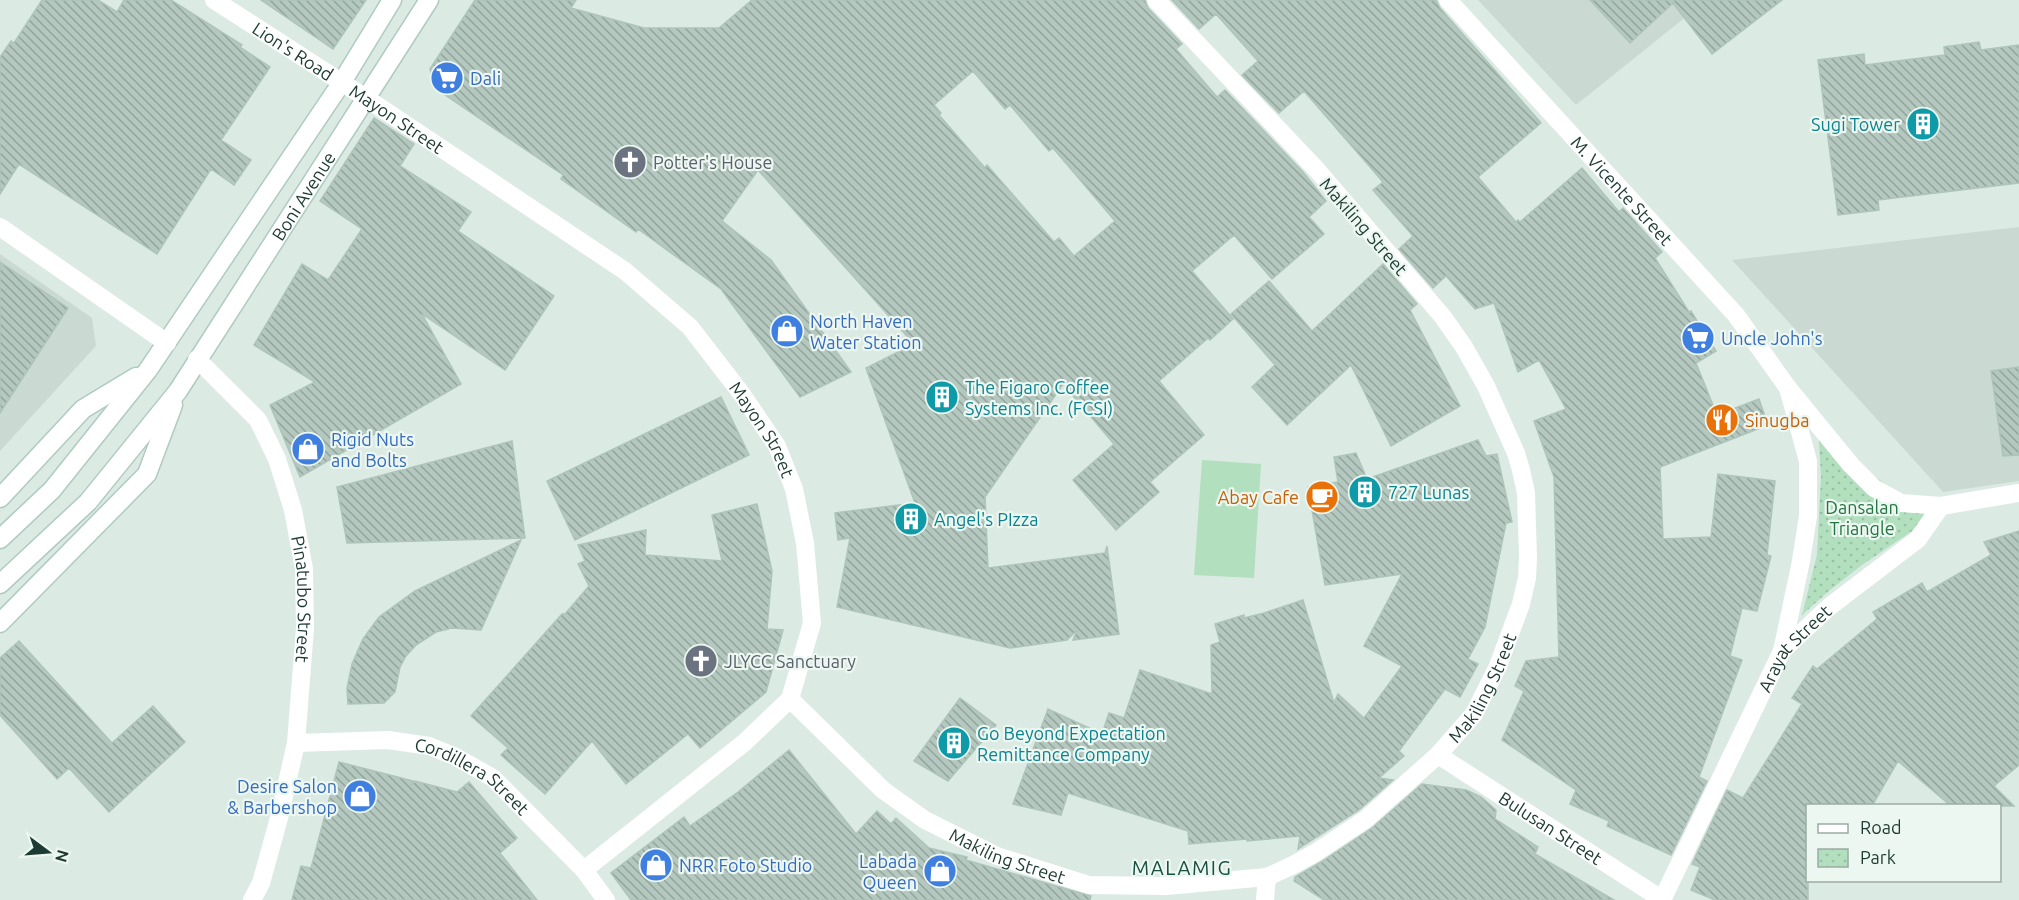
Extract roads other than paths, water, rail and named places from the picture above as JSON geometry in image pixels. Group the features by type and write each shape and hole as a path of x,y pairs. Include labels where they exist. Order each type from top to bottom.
{"street":[{"name":"Lion's Road","path":"214,0 342,82"},
{"name":"Boni Avenue","path":"0,539 52,490 148,370 342,82 392,0"},
{"name":"Boni Avenue","path":"0,584 88,502 178,391 429,0"},
{"name":"Makiling Street","path":"790,699 883,790 925,820 997,856 1088,892 1267,877 1315,853 1366,819 1438,755 1474,714 1498,666 1521,604 1527,578 1529,531 1526,493 1516,453 1486,386 1464,347 1443,317 1317,170 1156,0"},
{"name":"M. Vicente Street","path":"1448,0 1736,315 1788,388 1851,465 1874,488 1901,503 1941,506"},
{"name":"Mayon Street","path":"342,82 625,271 690,327 741,393 777,446 794,489 805,543 812,623 790,699"},
{"path":"0,227 167,343"},
{"name":"Pinatubo Street","path":"197,359 258,420 277,459 293,510 304,569 305,628 296,743 261,883 252,900"},
{"name":"Boni Avenue","path":"0,498 83,409 148,370"},
{"name":"M. Vicente Street","path":"1782,651 1808,516 1808,461 1788,388"},
{"name":"Boni Avenue","path":"0,623 147,474 178,391"},
{"path":"1941,506 2019,493"},
{"name":"Arayat Street","path":"1663,900 1782,651 1829,607 1918,539 1941,506"},
{"path":"584,870 745,742 790,699"},
{"name":"Cordillera Street","path":"296,743 388,740 429,746 454,756 493,778 584,870 606,900"},
{"name":"Bulusan Street","path":"1438,755 1663,900"},
{"path":"1265,900 1267,877"}],"place":[{"name":"Dali","path":"447,78"},
{"name":"Sugi Tower","path":"1923,124"},
{"name":"Potter's House","path":"630,162"},
{"name":"North Haven Water Station","path":"787,331"},
{"name":"Uncle John's","path":"1698,338"},
{"name":"The Figaro Coffee Systems Inc. (FCSI)","path":"942,397"},
{"name":"Sinugba","path":"1722,420"},
{"name":"Rigid Nuts and Bolts","path":"308,449"},
{"name":"727 Lunas","path":"1365,492"},
{"name":"Abay Cafe","path":"1322,497"},
{"name":"Angel's PIzza","path":"911,519"},
{"name":"JLYCC Sanctuary","path":"701,661"},
{"name":"Go Beyond Expectation Remittance Company","path":"954,743"},
{"name":"Desire Salon & Barbershop","path":"360,796"},
{"name":"NRR Foto Studio","path":"656,865"},
{"name":"Labada Queen","path":"940,871"}],"district":[{"name":"MALAMIG","path":"1182,867"}],"park label":[{"name":"Dansalan Triangle","path":"1862,517"}]}
